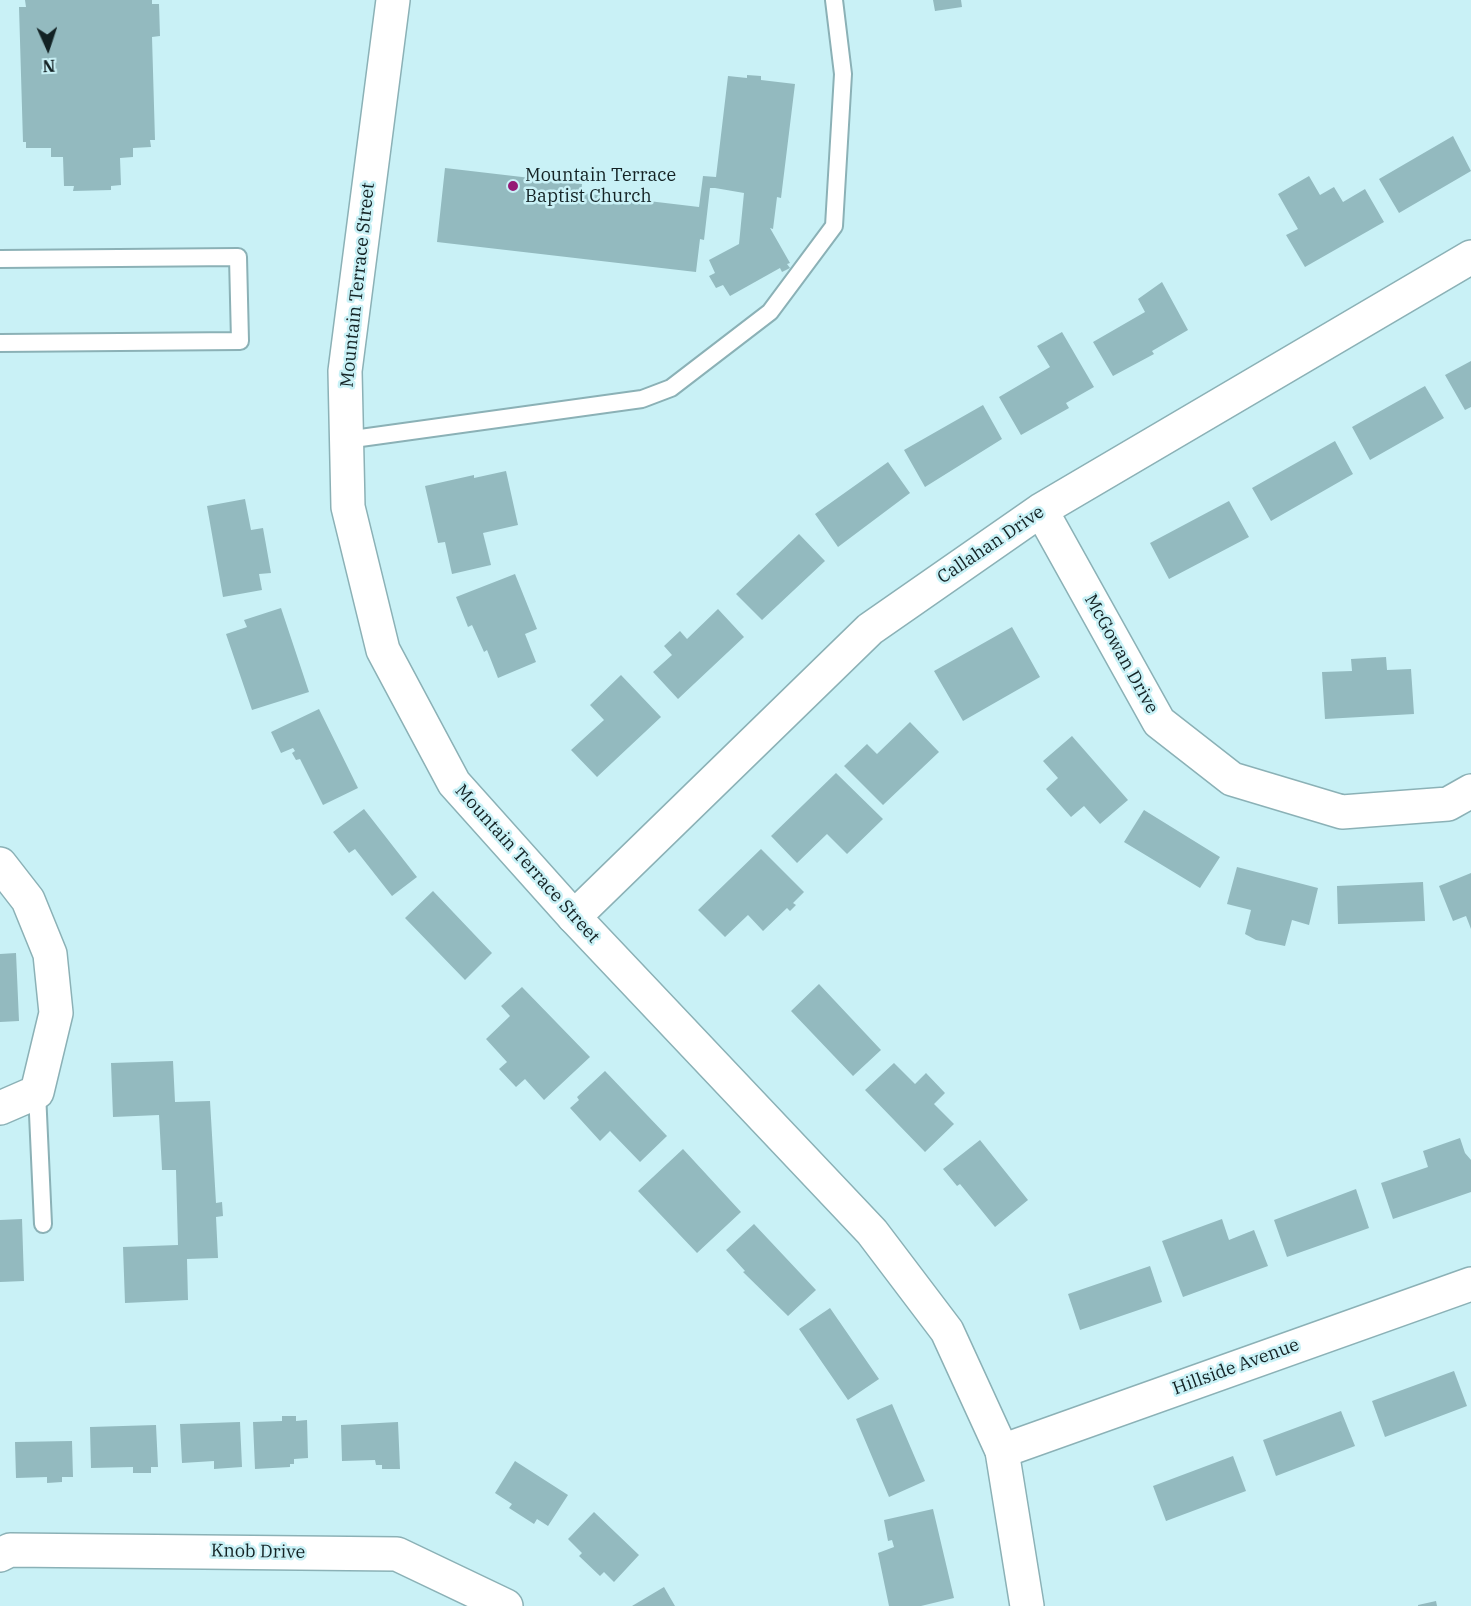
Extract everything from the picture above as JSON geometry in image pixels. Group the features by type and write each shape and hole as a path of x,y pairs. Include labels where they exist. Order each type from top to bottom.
{"street":[{"name":"Mountain Terrace Street","path":"393,0 345,371 348,507 383,650 454,783 574,917 872,1232 947,1331 1002,1451 1027,1606"},
{"name":"Callahan Drive","path":"574,917 870,628 1041,510 1471,257"},
{"name":"McGowan Drive","path":"1041,510 1159,722 1232,779 1342,812 1448,804 1471,791"},
{"path":"0,864 28,900 50,954 56,1013 37,1092 0,1108"},
{"name":"Hillside Avenue","path":"1002,1451 1471,1284"},
{"name":"Knob Drive","path":"0,1555 10,1550 397,1554 506,1606"}],"lane":[{"path":"346,440 642,399 671,388 770,312 834,226 843,74 834,0"},
{"path":"0,260 238,257 240,341 0,343"},
{"path":"37,1092 43,1224"}],"building":[{"path":"25,0 152,0 152,4 159,4 160,36 152,37 155,140 150,140 151,147 133,148 133,157 120,158 121,185 111,186 111,190 73,191 74,186 64,186 63,157 51,157 51,148 26,148 26,142 23,142 19,7 26,7"},
{"path":"933,0 961,0 962,7 935,11"},
{"name":"Mountain Terrace Baptist Church","path":"747,75 761,76 761,80 795,84 781,198 777,197 773,229 770,228 790,263 787,264 790,268 782,272 780,268 730,296 723,285 716,288 709,276 715,273 709,260 739,244 744,193 715,188 710,188 704,240 700,239 696,272 437,242 445,168 582,184 581,193 699,207 703,176 716,177 728,76 747,78"},
{"path":"1453,136 1471,171 1399,213 1379,179"},
{"path":"1309,176 1320,195 1334,187 1343,202 1365,189 1384,222 1305,267 1286,235 1298,229 1278,194"},
{"path":"1162,282 1188,330 1152,351 1154,354 1113,376 1093,342 1145,312 1138,299"},
{"path":"1062,332 1094,387 1066,403 1069,408 1021,435 999,397 1050,367 1037,346"},
{"path":"1471,361 1471,407 1465,410 1445,375"},
{"path":"1425,386 1444,418 1370,460 1352,427"},
{"path":"983,405 1002,439 925,487 904,450"},
{"path":"1335,441 1353,474 1271,521 1252,488"},
{"path":"888,462 910,493 838,547 815,514"},
{"path":"506,471 518,525 483,533 491,565 452,574 445,542 438,543 425,486 474,475 474,478"},
{"path":"245,499 251,530 263,528 271,573 259,574 262,590 223,597 207,506"},
{"path":"1229,501 1249,537 1169,579 1150,543"},
{"path":"799,534 825,561 762,620 736,594"},
{"path":"515,574 537,629 525,634 536,662 498,678 487,650 484,652 472,625 468,627 456,597"},
{"path":"281,608 309,692 252,710 226,634 247,627 244,620"},
{"path":"718,609 744,637 678,699 653,672 672,655 664,646 680,631 687,639"},
{"path":"1012,627 1040,677 963,721 934,671"},
{"path":"1386,657 1387,670 1411,669 1414,714 1325,719 1322,672 1352,671 1351,659"},
{"path":"621,675 661,717 597,777 571,750 604,720 590,705"},
{"path":"319,709 358,788 323,805 300,759 296,760 292,753 295,751 293,748 281,753 271,732"},
{"path":"910,722 939,752 883,805 844,766 867,744 877,754"},
{"path":"1072,736 1128,800 1100,824 1084,806 1071,817 1046,789 1058,778 1043,761"},
{"path":"836,773 883,819 847,854 827,834 797,863 771,836"},
{"path":"364,809 417,877 392,896 355,849 349,853 333,832"},
{"path":"1144,810 1220,857 1200,888 1124,842"},
{"path":"761,849 804,892 793,903 796,905 790,911 787,908 763,931 748,915 725,937 698,910"},
{"path":"1237,867 1318,888 1309,925 1292,920 1285,946 1256,940 1245,934 1251,910 1227,904"},
{"path":"1471,873 1471,929 1466,916 1453,921 1439,886"},
{"path":"1423,882 1425,921 1338,924 1337,886"},
{"path":"433,891 492,953 465,980 405,918"},
{"path":"16,953 19,1021 0,1022 0,954"},
{"path":"819,984 881,1050 853,1076 791,1011"},
{"path":"522,987 590,1057 544,1100 525,1079 516,1087 499,1069 507,1062 486,1039 510,1016 501,1006"},
{"path":"173,1061 175,1102 210,1101 216,1203 222,1202 223,1216 216,1217 218,1258 187,1259 188,1300 125,1303 123,1247 178,1245 176,1170 162,1170 159,1115 113,1117 111,1063"},
{"path":"894,1063 915,1084 926,1073 945,1093 934,1104 954,1124 925,1152 865,1090"},
{"path":"605,1071 667,1136 640,1162 610,1131 600,1141 570,1108 579,1100 577,1097"},
{"path":"1460,1138 1465,1153 1471,1160 1471,1192 1393,1219 1381,1183 1428,1167 1423,1151"},
{"path":"980,1140 1028,1200 995,1227 960,1184 957,1186 943,1169"},
{"path":"683,1149 741,1212 697,1253 638,1191"},
{"path":"1356,1189 1369,1228 1287,1257 1274,1220"},
{"path":"22,1219 24,1281 0,1282 0,1220"},
{"path":"1222,1219 1229,1240 1254,1230 1268,1266 1183,1297 1162,1241"},
{"path":"754,1224 816,1290 788,1316 743,1272 745,1271 726,1250"},
{"path":"1150,1266 1162,1302 1080,1330 1068,1294"},
{"path":"830,1308 879,1379 848,1400 799,1329"},
{"path":"1454,1371 1467,1406 1385,1437 1372,1401"},
{"path":"892,1404 925,1481 889,1497 856,1419"},
{"path":"1341,1411 1355,1446 1276,1476 1263,1440"},
{"path":"282,1416 296,1416 296,1421 307,1420 308,1458 294,1459 294,1464 290,1464 290,1467 255,1469 253,1422 282,1421"},
{"path":"240,1422 242,1467 214,1469 214,1461 182,1463 180,1424"},
{"path":"398,1422 400,1469 382,1469 382,1465 376,1465 375,1460 342,1461 341,1425"},
{"path":"156,1425 158,1467 151,1467 151,1473 133,1473 133,1467 91,1468 90,1427"},
{"path":"72,1441 73,1477 62,1477 62,1482 47,1483 47,1477 16,1478 15,1442"},
{"path":"1233,1456 1246,1491 1166,1521 1153,1486"},
{"path":"515,1461 568,1495 548,1526 537,1519 534,1524 509,1508 512,1504 495,1493"},
{"path":"933,1509 954,1598 921,1606 889,1606 878,1553 894,1547 892,1540 888,1541 884,1520"},
{"path":"594,1512 639,1555 614,1582 604,1572 600,1576 579,1556 582,1553 568,1539"},
{"path":"664,1587 675,1606 632,1606"},
{"path":"1436,1601 1437,1606 1418,1606 1418,1605"}],"place":[{"name":"Mountain Terrace Baptist Church","path":"513,186"}]}
